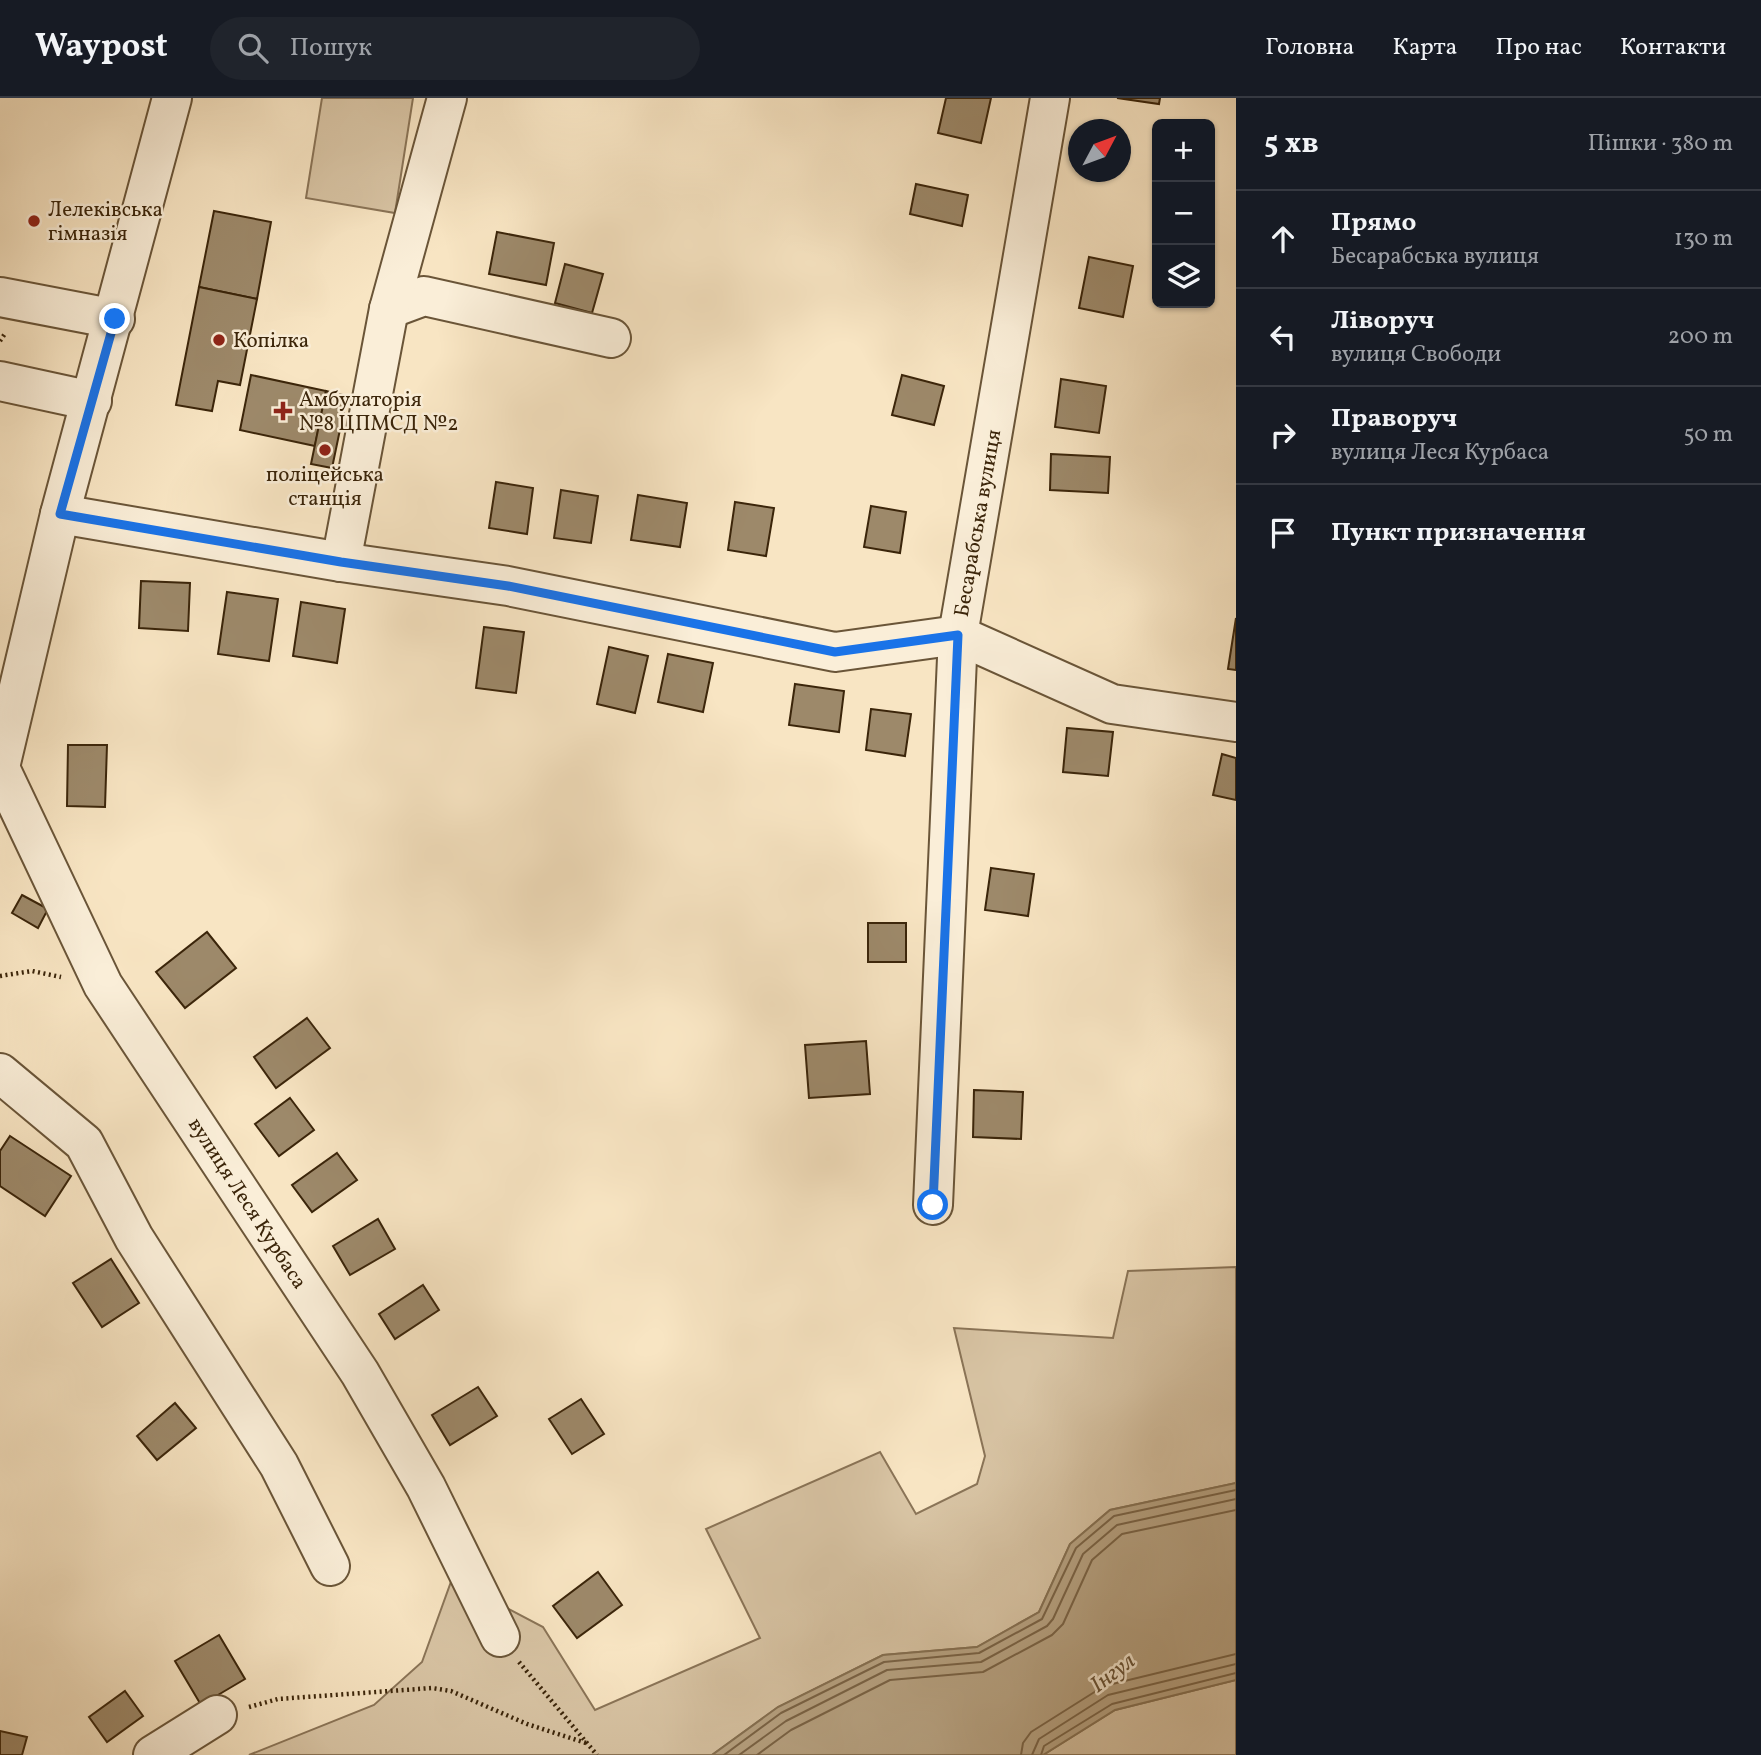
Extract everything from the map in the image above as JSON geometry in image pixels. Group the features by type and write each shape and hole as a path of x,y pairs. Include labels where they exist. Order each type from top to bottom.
{"street":[{"name":"вулиця Леся Курбаса","path":"172,98 115,319 5,715 0,768 103,985 360,1373 426,1487 500,1637"},
{"path":"341,562 389,309 447,98"},
{"name":"Бесарабська вулиця","path":"933,1205 958,635 1050,98"},
{"path":"389,309 424,296 611,338"},
{"path":"0,297 115,319"},
{"path":"0,381 92,401"},
{"path":"60,514 341,562 508,586 835,652 958,635 1112,704 1236,722"},
{"path":"0,1073 84,1143 134,1238 279,1465 330,1566"},
{"path":"153,1755 217,1715"}],"path":[{"path":"0,976 32,971 103,985"},
{"path":"500,1637 597,1755"},
{"path":"217,1715 278,1699 432,1688 452,1691 527,1724 586,1743"}],"shaded area":[{"path":"322,98 413,98 395,213 306,198"},
{"path":"1236,1267 1236,1483 1110,1510 1070,1544 1039,1612 977,1647 883,1655 778,1707 712,1755 249,1755 374,1705 422,1662 452,1579 543,1627 595,1710 760,1638 706,1529 880,1452 916,1514 977,1484 985,1456 954,1328 1113,1338 1128,1271"},
{"path":"1236,1680 1236,1755 1043,1755 1115,1710"}],"water":[{"name":"Інгул","path":"1236,1483 1236,1680 1115,1710 1043,1755 712,1755 778,1707 883,1655 977,1647 1039,1612 1070,1544 1110,1510"}],"building":[{"path":"946,98 991,98 981,143 938,133"},
{"path":"1117,98 1160,98 1159,104"},
{"path":"916,184 968,195 962,226 910,214"},
{"path":"214,211 271,222 257,299 199,287"},
{"path":"497,232 554,243 546,285 489,274"},
{"path":"1089,257 1133,266 1123,317 1079,308"},
{"path":"565,264 603,274 592,313 555,303"},
{"name":"Копілка","path":"199,287 257,299 240,385 218,381 212,411 176,405"},
{"name":"Амбулаторія №8 ЦПМСД №2","path":"251,375 326,391 315,446 240,430"},
{"path":"902,375 944,386 934,425 892,415"},
{"path":"1061,379 1106,386 1099,433 1055,427"},
{"path":"326,391 347,396 332,468 311,464"},
{"path":"1051,454 1110,457 1108,493 1050,490"},
{"path":"496,482 533,488 527,534 489,528"},
{"path":"561,490 598,496 591,543 554,538"},
{"path":"638,495 687,503 680,547 631,540"},
{"path":"735,502 774,508 766,556 728,550"},
{"path":"871,506 906,512 900,553 864,547"},
{"path":"141,581 190,583 188,631 139,628"},
{"path":"227,592 278,599 269,661 218,654"},
{"path":"301,602 345,609 337,663 293,656"},
{"path":"1236,618 1236,670 1228,669"},
{"path":"484,627 524,632 516,693 476,688"},
{"path":"609,647 648,656 635,713 597,704"},
{"path":"668,654 713,663 703,712 658,702"},
{"path":"795,684 844,691 839,732 789,725"},
{"path":"871,709 911,714 905,756 866,750"},
{"path":"1067,728 1113,732 1108,776 1063,772"},
{"path":"68,745 107,745 105,807 67,806"},
{"path":"1222,754 1236,758 1236,800 1213,795"},
{"path":"991,868 1034,874 1028,916 985,910"},
{"path":"22,895 48,909 38,928 12,913"},
{"path":"868,923 906,923 906,962 868,962"},
{"path":"207,932 236,968 185,1008 156,972"},
{"path":"307,1018 330,1048 276,1088 254,1057"},
{"path":"866,1041 870,1094 809,1098 805,1045"},
{"path":"974,1090 1023,1092 1021,1139 973,1137"},
{"path":"290,1098 314,1130 279,1156 255,1124"},
{"path":"10,1136 71,1176 45,1216 0,1186 0,1151"},
{"path":"337,1153 357,1180 312,1212 292,1185"},
{"path":"378,1219 395,1249 350,1275 333,1246"},
{"path":"111,1259 139,1303 102,1327 73,1283"},
{"path":"423,1285 439,1310 395,1339 379,1314"},
{"path":"478,1387 497,1416 450,1445 432,1415"},
{"path":"581,1399 604,1434 572,1454 549,1419"},
{"path":"175,1403 196,1428 157,1460 137,1436"},
{"path":"598,1572 622,1605 577,1638 553,1606"},
{"path":"219,1635 245,1679 201,1705 175,1661"},
{"path":"125,1691 143,1716 107,1742 89,1717"},
{"path":"0,1731 27,1737 22,1755 0,1755"}],"place":[{"name":"Лелеківська гімназія","path":"34,221"},
{"name":"Копілка","path":"219,340"},
{"name":"Амбулаторія №8 ЦПМСД №2","path":"283,411"},
{"name":"поліцейська станція","path":"325,450"}],"route":[{"path":"115,319 60,514 341,562 508,586 835,652 958,635 933,1205"}]}
